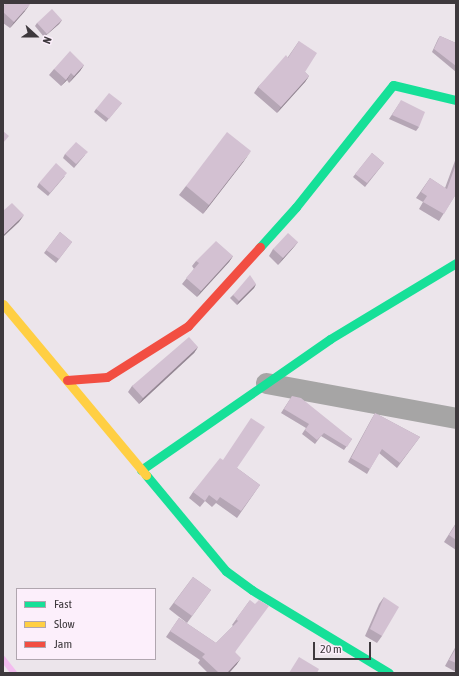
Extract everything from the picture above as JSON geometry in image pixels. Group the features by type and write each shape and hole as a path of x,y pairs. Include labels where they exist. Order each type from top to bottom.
{"street":[{"path":"67,380 107,376 188,326 296,207 377,102 393,85 401,85 456,100"},
{"path":"142,470 330,339 456,263"},
{"path":"3,304 226,571 252,590 389,673"},
{"path":"266,383 456,418"}],"building":[{"path":"6,3 30,4 14,22 3,12 3,6"},
{"path":"52,9 62,20 47,34 37,23"},
{"path":"440,36 456,43 456,66 434,49"},
{"path":"299,41 317,53 305,72 309,76 281,107 258,87 286,55 288,58"},
{"path":"70,51 84,65 74,76 71,73 66,80 54,69"},
{"path":"109,93 122,103 109,119 96,109"},
{"path":"401,100 425,112 419,127 392,115"},
{"path":"3,131 9,136 3,143"},
{"path":"227,132 251,151 209,205 186,186"},
{"path":"76,142 88,152 76,164 65,154"},
{"path":"372,153 384,163 367,183 355,174"},
{"path":"56,163 67,173 50,193 39,183"},
{"path":"456,164 456,194 444,214 423,202 427,196 421,192 430,178 447,189"},
{"path":"12,203 24,215 4,234 3,211"},
{"path":"60,232 72,242 59,259 46,250"},
{"path":"288,233 298,242 283,258 273,249"},
{"path":"216,241 233,256 201,291 186,278 199,263 196,261"},
{"path":"250,275 256,284 239,301 233,295"},
{"path":"189,337 198,347 143,398 132,386"},
{"path":"292,396 301,398 352,439 347,447 324,433 317,440 305,430 309,424 284,409"},
{"path":"375,413 420,437 400,463 382,449 370,469 351,458"},
{"path":"251,418 265,427 237,468 260,485 241,511 220,497 217,501 209,495 205,501 193,492 220,458 223,460"},
{"path":"456,524 456,540 449,535"},
{"path":"193,577 211,590 192,616 174,603"},
{"path":"384,597 399,607 382,636 370,629"},
{"path":"250,600 255,604 259,600 269,606 235,652 241,658 227,673 219,673 202,657 205,654 170,631 179,618 216,643 238,621 236,619"},
{"path":"456,648 456,663 449,660"},
{"path":"299,657 319,669 317,673 289,673"}],"waterway":[{"path":"3,659 14,673"}],"traffic: fast":[{"path":"260,247 296,207 393,85 456,100"},
{"path":"141,470 330,339 456,263"},
{"path":"146,475 226,571 252,590 389,673"}],"traffic: slow":[{"path":"3,304 146,475"}],"traffic: jam":[{"path":"67,380 107,377 188,326 260,247"}]}
